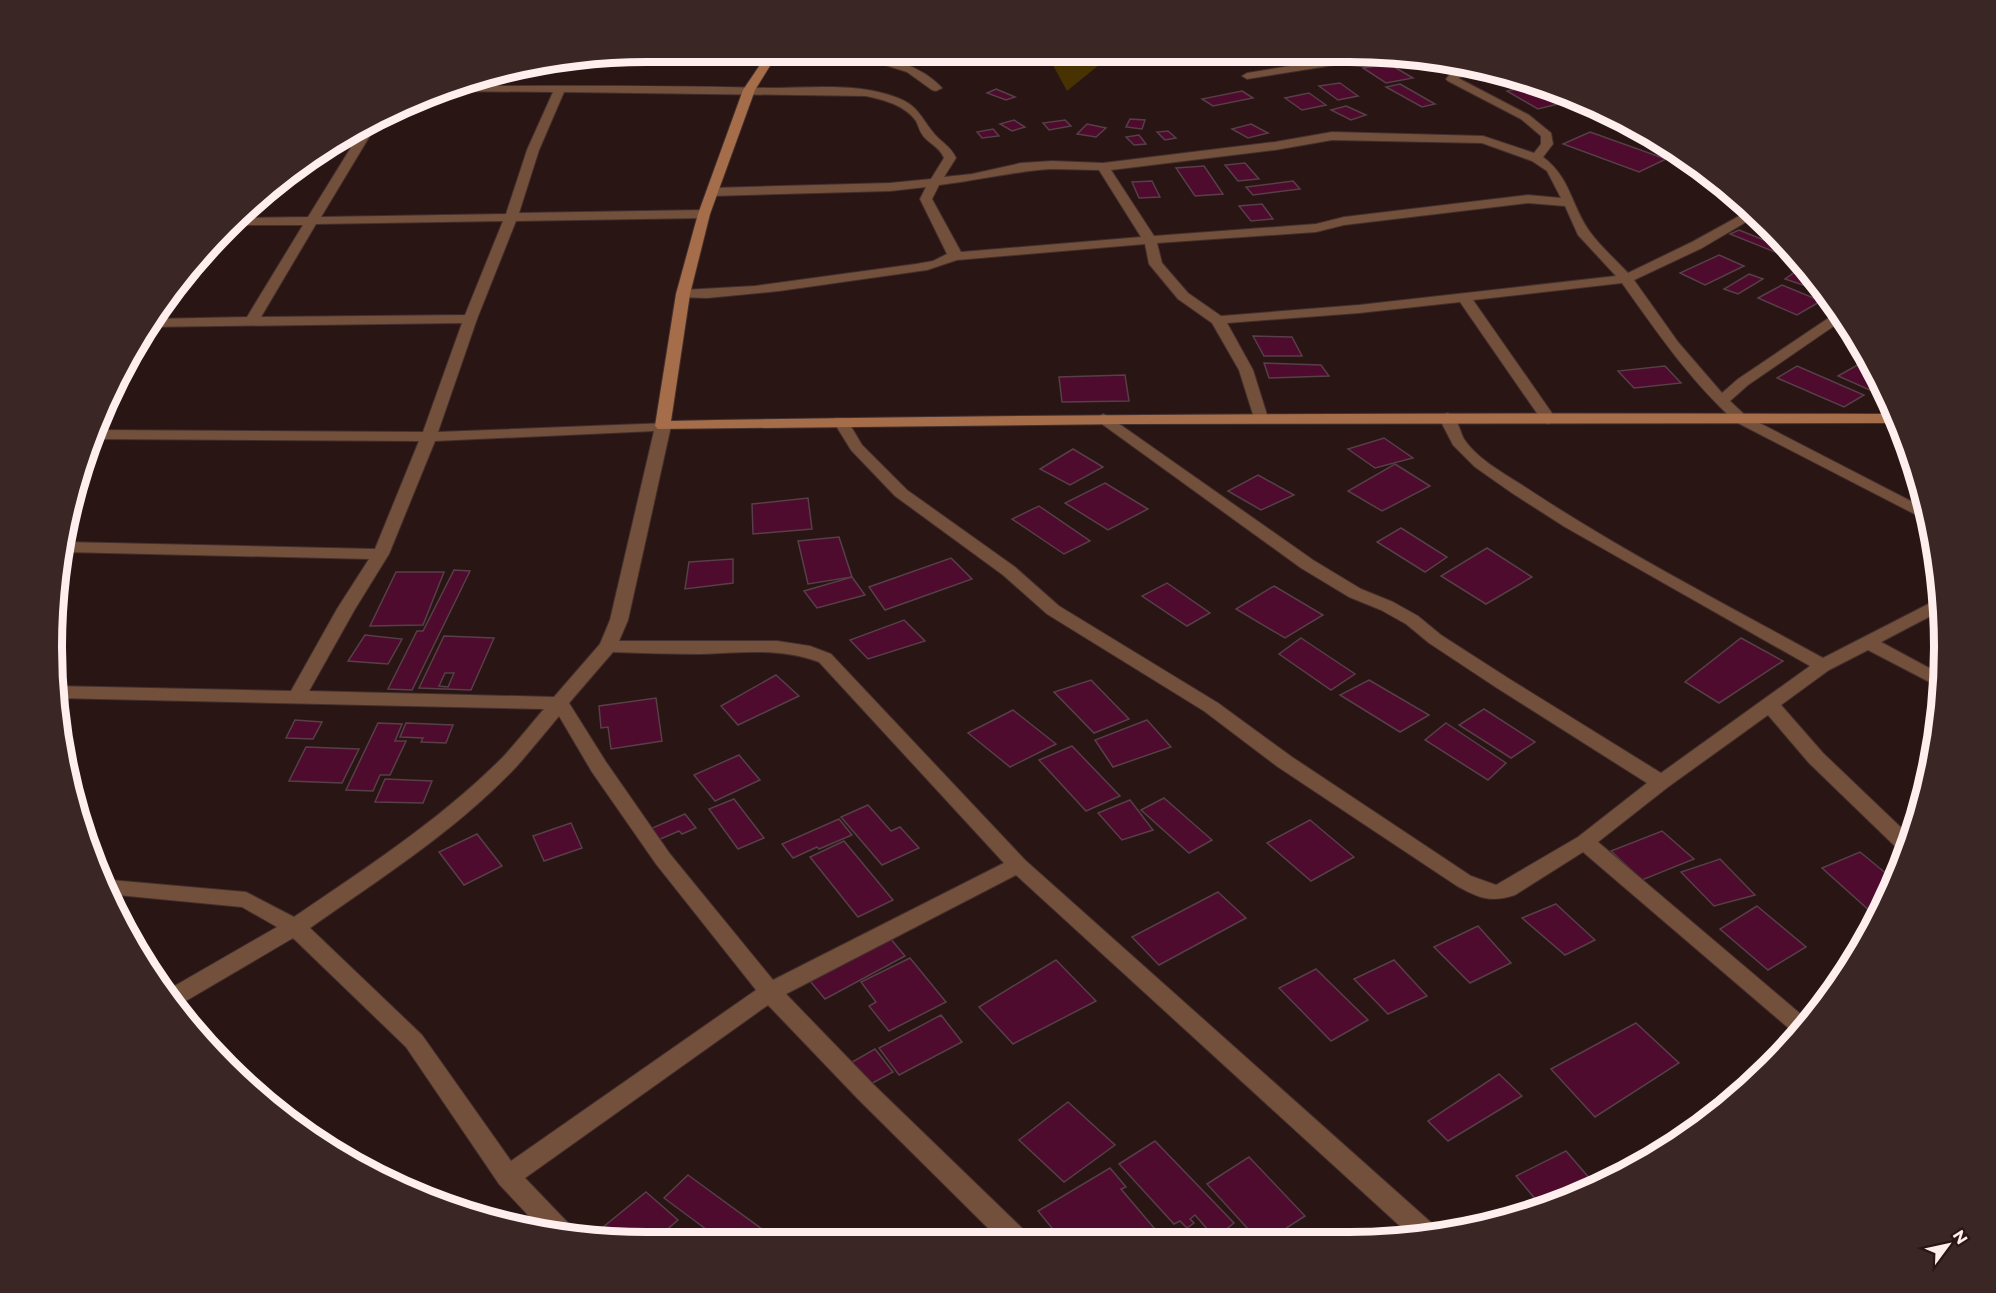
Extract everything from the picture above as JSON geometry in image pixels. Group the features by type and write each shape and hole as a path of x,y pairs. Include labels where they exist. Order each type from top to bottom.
{"street":[{"path":"177,996 295,927 387,864 444,821 509,762 608,646 619,620 663,426 683,294 704,214 749,90 766,62"},
{"path":"883,62 911,70 936,88"},
{"path":"1247,76 1334,62"},
{"path":"1462,73 1452,79 1525,117 1547,135 1547,144 1536,158"},
{"path":"469,89 749,90 866,93 900,102 911,108 929,136 947,149 950,158 944,172 933,183 926,199 954,251 954,256"},
{"path":"296,699 346,609 381,554 429,437 470,319 512,216 533,150 559,91"},
{"path":"251,321 314,221 364,134"},
{"path":"712,192 825,191 933,183 1037,165 1103,167 1275,146 1332,136 1483,140 1536,158 1551,169 1561,184 1583,232 1626,279 1673,345 1721,401 1741,419 1919,512"},
{"path":"1103,167 1150,240 1155,264 1183,296 1218,320 1246,370 1260,418"},
{"path":"683,294 708,294 777,287 922,266 954,256 1316,228 1344,221 1528,199 1569,203"},
{"path":"245,222 704,214"},
{"path":"1218,320 1359,309 1626,279 1697,245 1746,217"},
{"path":"1462,296 1548,419"},
{"path":"159,322 470,319"},
{"path":"1721,401 1743,382 1835,319"},
{"path":"102,435 429,437 663,426 841,421 1260,418 1888,419"},
{"path":"1447,418 1458,442 1481,464 1518,490 1571,524 1823,666"},
{"path":"1102,419 1307,564 1355,593 1387,606 1412,620 1435,639 1504,684 1661,782"},
{"path":"841,421 856,447 900,493 1009,571 1053,610 1211,708 1285,762 1464,881 1482,890 1496,893 1508,890 1560,855 1585,842 1661,782 1823,666 1933,608"},
{"path":"71,547 381,554"},
{"path":"1869,643 1933,678"},
{"path":"608,646 790,647 809,650 825,658 1018,865 1418,1227"},
{"path":"64,692 560,703"},
{"path":"560,703 599,767 663,859 770,992 866,1092 1009,1232"},
{"path":"1770,705 1824,767 1901,840"},
{"path":"1585,842 1796,1023"},
{"path":"508,1177 770,992 1018,865"},
{"path":"114,887 246,900 295,927 414,1041 508,1177 552,1223"}],"shaded area":[{"path":"1051,62 1103,62 1067,91"}],"building":[{"path":"1389,64 1413,78 1386,83 1363,68"},
{"path":"1340,83 1358,96 1338,100 1319,86"},
{"path":"1400,84 1435,104 1422,107 1386,87"},
{"path":"1522,88 1564,103 1538,109 1507,91"},
{"path":"996,89 1015,97 1006,100 987,93"},
{"path":"1242,91 1253,98 1213,106 1202,99"},
{"path":"1309,93 1326,105 1302,110 1285,98"},
{"path":"1346,106 1366,115 1351,120 1331,110"},
{"path":"1130,119 1145,120 1142,129 1126,127"},
{"path":"1014,120 1025,127 1012,131 1000,124"},
{"path":"1065,120 1071,126 1049,130 1043,123"},
{"path":"1087,124 1106,128 1096,137 1077,134"},
{"path":"1251,124 1268,133 1248,138 1232,129"},
{"path":"993,129 999,136 982,138 977,132"},
{"path":"1168,131 1176,138 1165,140 1157,132"},
{"path":"1590,132 1666,159 1639,172 1563,144"},
{"path":"1139,135 1146,144 1134,145 1126,137"},
{"path":"1245,163 1259,179 1238,181 1225,165"},
{"path":"1204,166 1223,194 1195,196 1176,168"},
{"path":"1152,181 1160,197 1139,198 1132,182"},
{"path":"1293,181 1300,189 1253,195 1246,187"},
{"path":"1262,204 1273,219 1251,221 1239,206"},
{"path":"1739,230 1773,244 1784,256 1730,234"},
{"path":"1719,255 1744,266 1705,285 1680,273"},
{"path":"1797,270 1812,288 1785,279"},
{"path":"1749,274 1763,279 1738,294 1724,289"},
{"path":"1782,285 1821,301 1797,315 1758,298"},
{"path":"1253,336 1292,337 1302,356 1264,356"},
{"path":"1264,363 1321,365 1329,376 1269,378"},
{"path":"1861,363 1875,389 1872,391 1838,376"},
{"path":"1665,366 1681,383 1634,388 1618,371"},
{"path":"1797,366 1864,395 1844,407 1777,378"},
{"path":"1125,375 1129,401 1062,402 1059,377"},
{"path":"1384,438 1413,458 1375,468 1348,449"},
{"path":"1073,449 1103,467 1070,485 1040,469"},
{"path":"1395,464 1430,486 1382,511 1348,491"},
{"path":"1258,475 1294,495 1261,510 1228,491"},
{"path":"1105,483 1148,509 1108,530 1065,503"},
{"path":"808,498 812,529 753,534 752,504"},
{"path":"1039,506 1090,541 1064,554 1012,519"},
{"path":"1401,528 1447,557 1425,572 1377,542"},
{"path":"839,537 852,577 808,584 798,541"},
{"path":"1487,548 1532,577 1486,604 1441,576"},
{"path":"951,558 972,579 885,610 869,587"},
{"path":"733,559 733,583 685,589 689,562"},
{"path":"454,570 470,571 412,690 388,689 417,631 423,631"},
{"path":"396,572 444,572 423,625 370,626"},
{"path":"852,577 865,595 817,608 804,591"},
{"path":"1167,583 1210,613 1187,626 1142,596"},
{"path":"1274,586 1323,615 1285,638 1236,609"},
{"path":"904,620 925,641 868,659 850,640"},
{"path":"365,635 402,639 388,664 348,661"},
{"path":"444,636 494,638 471,690 419,688","holes":["445,673 454,673 448,687 439,686"]},
{"path":"1301,638 1355,674 1331,690 1279,654"},
{"path":"1741,638 1783,661 1719,703 1685,682"},
{"path":"776,675 799,696 738,725 721,706"},
{"path":"1091,680 1129,719 1094,733 1054,692"},
{"path":"1369,680 1429,715 1400,732 1340,695"},
{"path":"656,698 662,741 611,749 608,727 601,728 599,706"},
{"path":"1484,709 1535,742 1511,758 1459,725"},
{"path":"1013,710 1056,744 1010,767 968,733"},
{"path":"295,720 322,722 313,739 286,738"},
{"path":"1147,720 1171,747 1113,767 1095,740"},
{"path":"378,723 402,724 395,741 406,741 390,775 380,775 373,791 346,790"},
{"path":"406,723 453,725 446,743 421,742 423,738 400,737"},
{"path":"1446,723 1506,763 1488,780 1425,740"},
{"path":"1072,746 1120,796 1086,811 1039,760"},
{"path":"306,747 359,749 342,783 289,781"},
{"path":"739,755 760,780 715,801 694,775"},
{"path":"385,779 432,781 423,803 375,802"},
{"path":"1164,798 1212,840 1189,853 1141,810"},
{"path":"734,799 764,838 738,849 709,809"},
{"path":"1130,800 1153,830 1122,840 1098,813"},
{"path":"868,805 891,831 900,827 919,848 882,865 841,817"},
{"path":"685,814 696,828 682,834 679,831 658,840 650,829"},
{"path":"839,819 852,835 793,858 782,844"},
{"path":"1310,820 1354,857 1311,881 1267,843"},
{"path":"571,823 582,848 544,861 533,836"},
{"path":"1662,831 1694,859 1642,880 1611,851"},
{"path":"477,834 502,866 464,885 439,852"},
{"path":"844,841 893,900 858,917 810,857"},
{"path":"1860,852 1888,875 1870,911 1822,868"},
{"path":"1720,859 1755,895 1714,906 1681,872"},
{"path":"1218,892 1246,918 1159,965 1132,937"},
{"path":"1556,904 1595,940 1565,955 1522,918"},
{"path":"1757,906 1806,947 1768,970 1720,929"},
{"path":"1478,926 1511,963 1470,983 1434,947"},
{"path":"890,938 905,956 825,999 810,981"},
{"path":"910,958 946,1002 889,1031 869,1006 876,1002 861,982"},
{"path":"1056,960 1096,1001 1013,1044 979,1007"},
{"path":"1394,960 1427,996 1388,1014 1354,979"},
{"path":"1316,969 1368,1020 1331,1041 1279,988"},
{"path":"941,1015 962,1042 899,1075 879,1048"},
{"path":"1636,1023 1679,1063 1595,1117 1551,1069"},
{"path":"875,1049 893,1072 865,1087 847,1065"},
{"path":"1499,1074 1522,1096 1448,1141 1428,1121"},
{"path":"1068,1102 1115,1145 1064,1182 1019,1140"},
{"path":"1155,1141 1234,1223 1223,1232 1210,1232 1195,1215 1190,1219 1194,1223 1187,1228 1180,1221 1174,1224 1119,1164"},
{"path":"1566,1151 1590,1179 1537,1200 1516,1176"},
{"path":"1249,1157 1305,1216 1280,1232 1251,1232 1207,1184"},
{"path":"1110,1168 1126,1187 1121,1189 1157,1232 1055,1232 1038,1211"},
{"path":"688,1175 766,1232 710,1232 664,1198"},
{"path":"646,1192 678,1220 664,1232 601,1229"}]}
